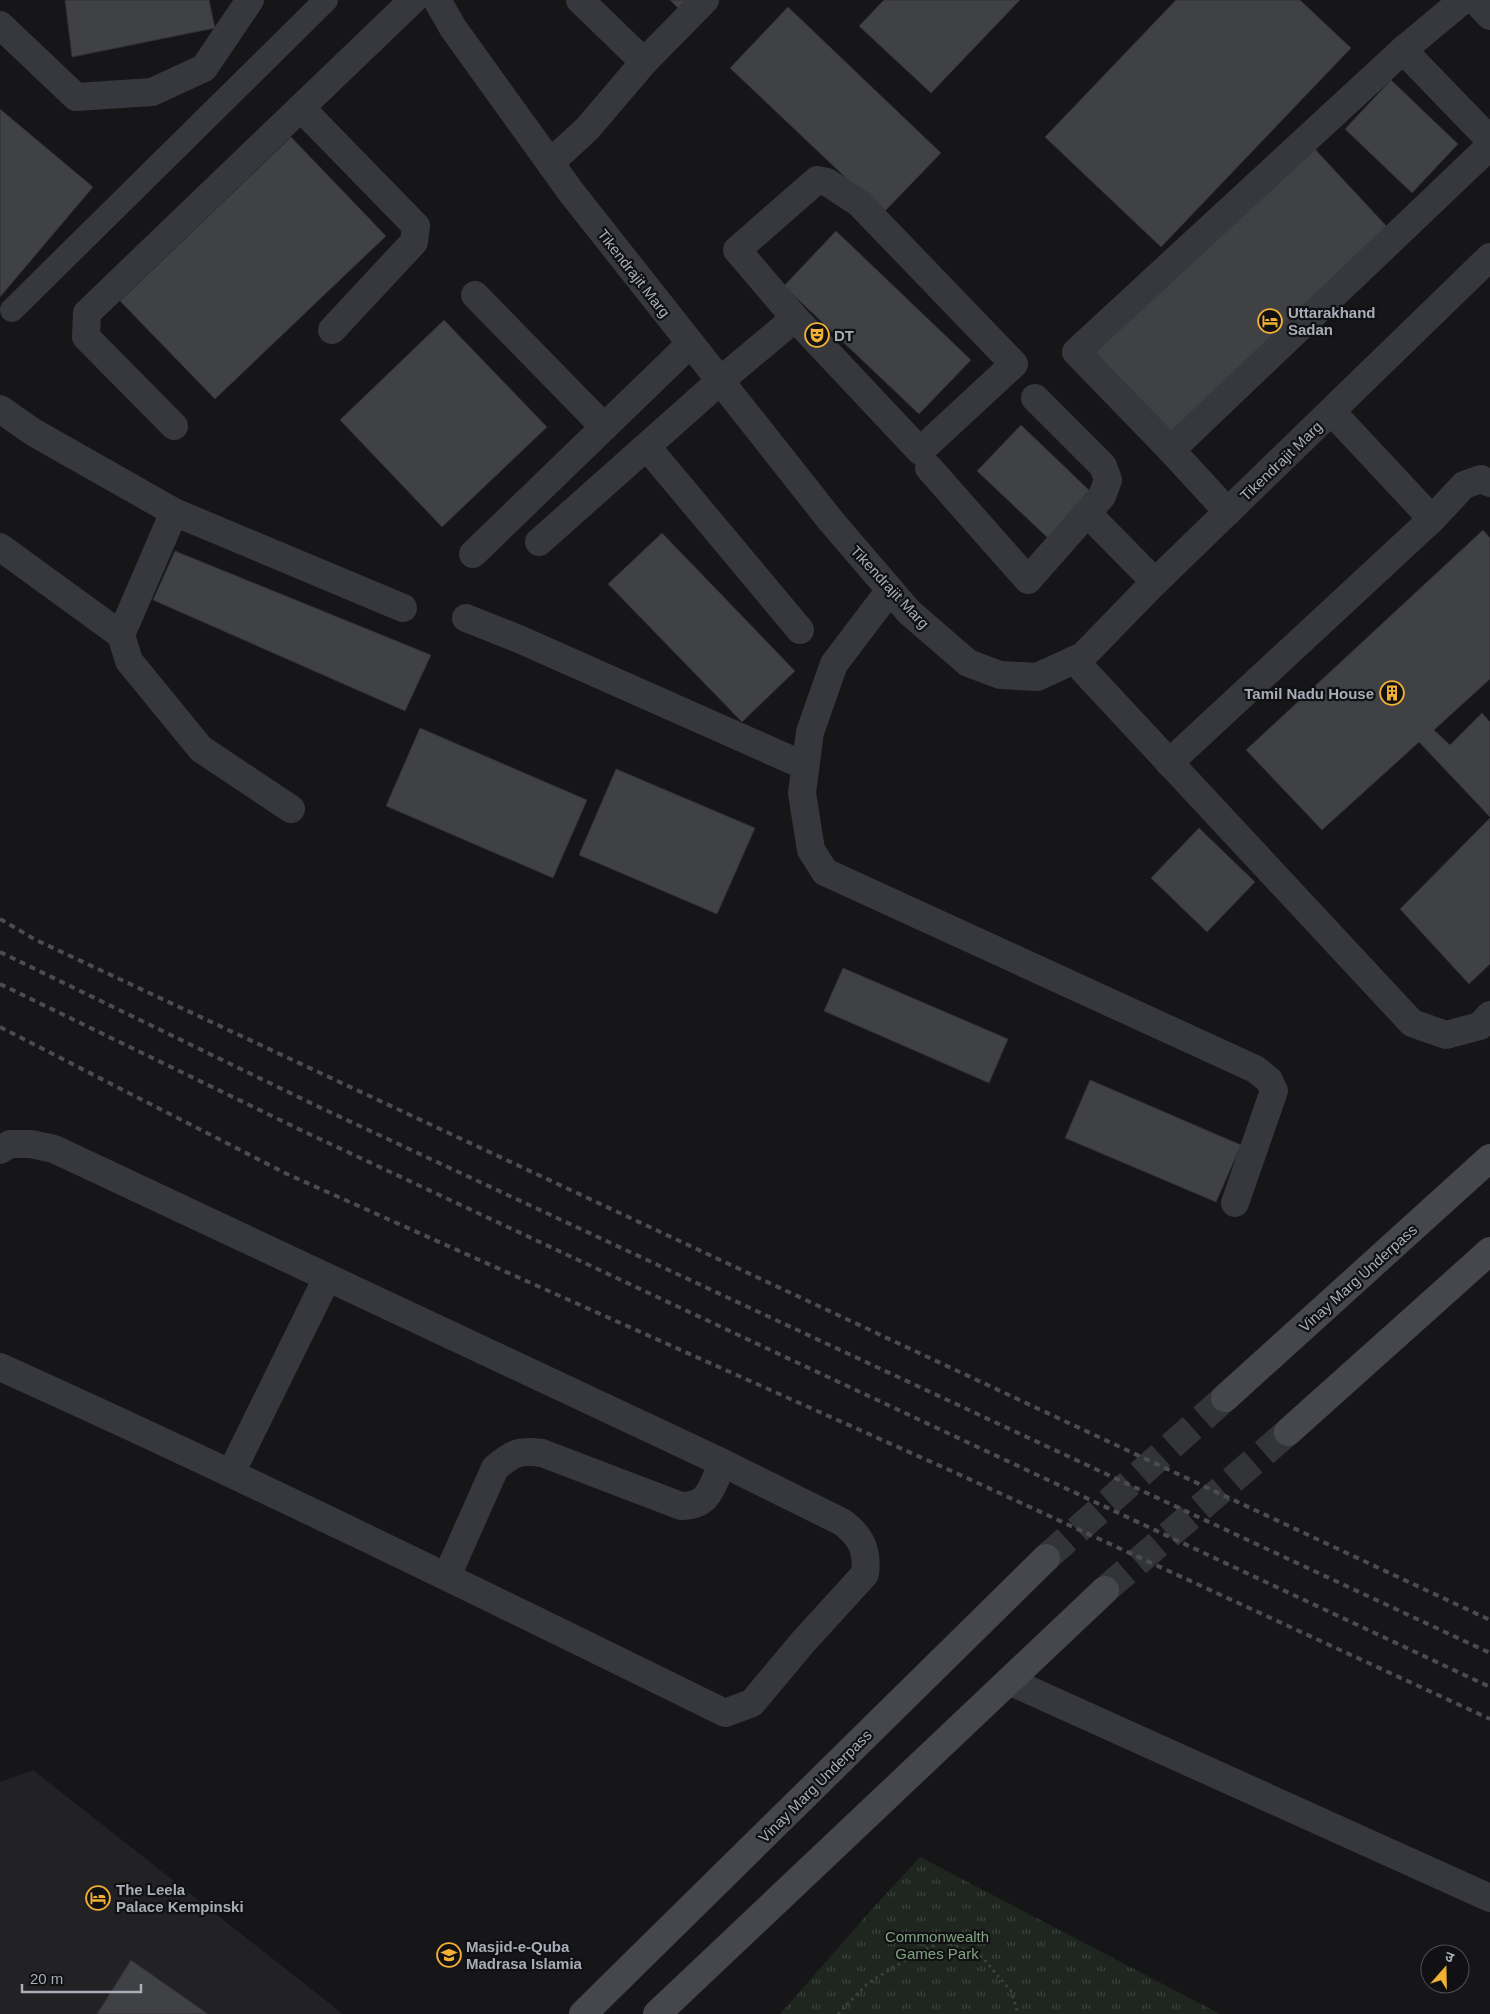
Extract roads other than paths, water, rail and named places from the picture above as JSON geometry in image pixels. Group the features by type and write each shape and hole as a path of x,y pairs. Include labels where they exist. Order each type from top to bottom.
{"main road":[{"name":"Vinay Marg Underpass","path":"1225,1398 1490,1158"},
{"path":"1288,1432 1490,1251"},
{"name":"Vinay Marg Underpass","path":"583,2014 1046,1558"},
{"path":"657,2014 1105,1590"}],"street":[{"path":"0,24 76,97 152,92 204,68 250,0"},
{"path":"174,426 86,337 87,313 414,0"},
{"name":"Tikendrajit Marg","path":"437,0 453,28 571,192 831,521 909,612 968,663 1000,675 1037,677 1083,656 1155,582 1490,257"},
{"path":"580,0 644,62"},
{"path":"550,163 587,129 644,62 705,0"},
{"path":"1228,512 1076,352 1402,50 1463,0"},
{"path":"1475,0 1490,16"},
{"path":"1402,50 1490,140"},
{"path":"301,108 416,226 414,242 332,330"},
{"path":"1170,450 1490,146"},
{"path":"817,180 827,182 860,203 1014,364 920,451 795,318 737,250 817,180"},
{"path":"474,295 604,427"},
{"path":"539,542 720,381 795,318"},
{"path":"473,554 690,344"},
{"path":"929,468 1028,580 1102,496 1108,480 1103,466 1035,398"},
{"path":"0,409 33,432 174,512 403,608"},
{"path":"1332,412 1432,519"},
{"path":"647,447 800,630"},
{"path":"1169,763 1432,519 1464,484 1481,479 1490,483"},
{"path":"121,635 174,512"},
{"path":"1088,513 1155,582"},
{"path":"0,547 121,635 129,661 201,749 290,809"},
{"path":"890,590 834,664 810,732 802,793 811,850 825,872 1255,1069 1269,1080 1274,1092 1235,1203"},
{"path":"466,618 528,642 805,766"},
{"path":"1074,660 1412,1023 1446,1035 1480,1026 1490,1015"},
{"path":"0,1150 10,1144 31,1144 54,1149 723,1463 842,1522 855,1532 867,1559 865,1574 752,1703 725,1713 231,1473 0,1367"},
{"path":"231,1473 327,1278"},
{"path":"446,1576 495,1468 510,1456 525,1450 542,1453 680,1506 695,1506 705,1499 723,1463"},
{"path":"1009,1681 1490,1898"}],"lane":[{"path":"12,310 326,0"}],"tunnel":[{"path":"1046,1558 1225,1398"},
{"path":"1105,1590 1288,1432"}],"railway":[{"path":"0,919 36,940 1490,1620"},
{"path":"0,952 319,1107 1490,1653"},
{"path":"0,984 307,1133 1490,1687"},
{"path":"0,1027 287,1174 956,1473 1490,1719"}],"place":[{"name":"Uttarakhand Sadan","path":"1270,321"},
{"name":"DT","path":"817,335"},
{"name":"Tamil Nadu House","path":"1392,693"},
{"name":"The Leela Palace Kempinski","path":"98,1898"},
{"name":"Masjid-e-Quba Madrasa Islamia","path":"449,1955"}],"park label":[{"name":"Commonwealth Games Park","path":"937,1944"}]}
